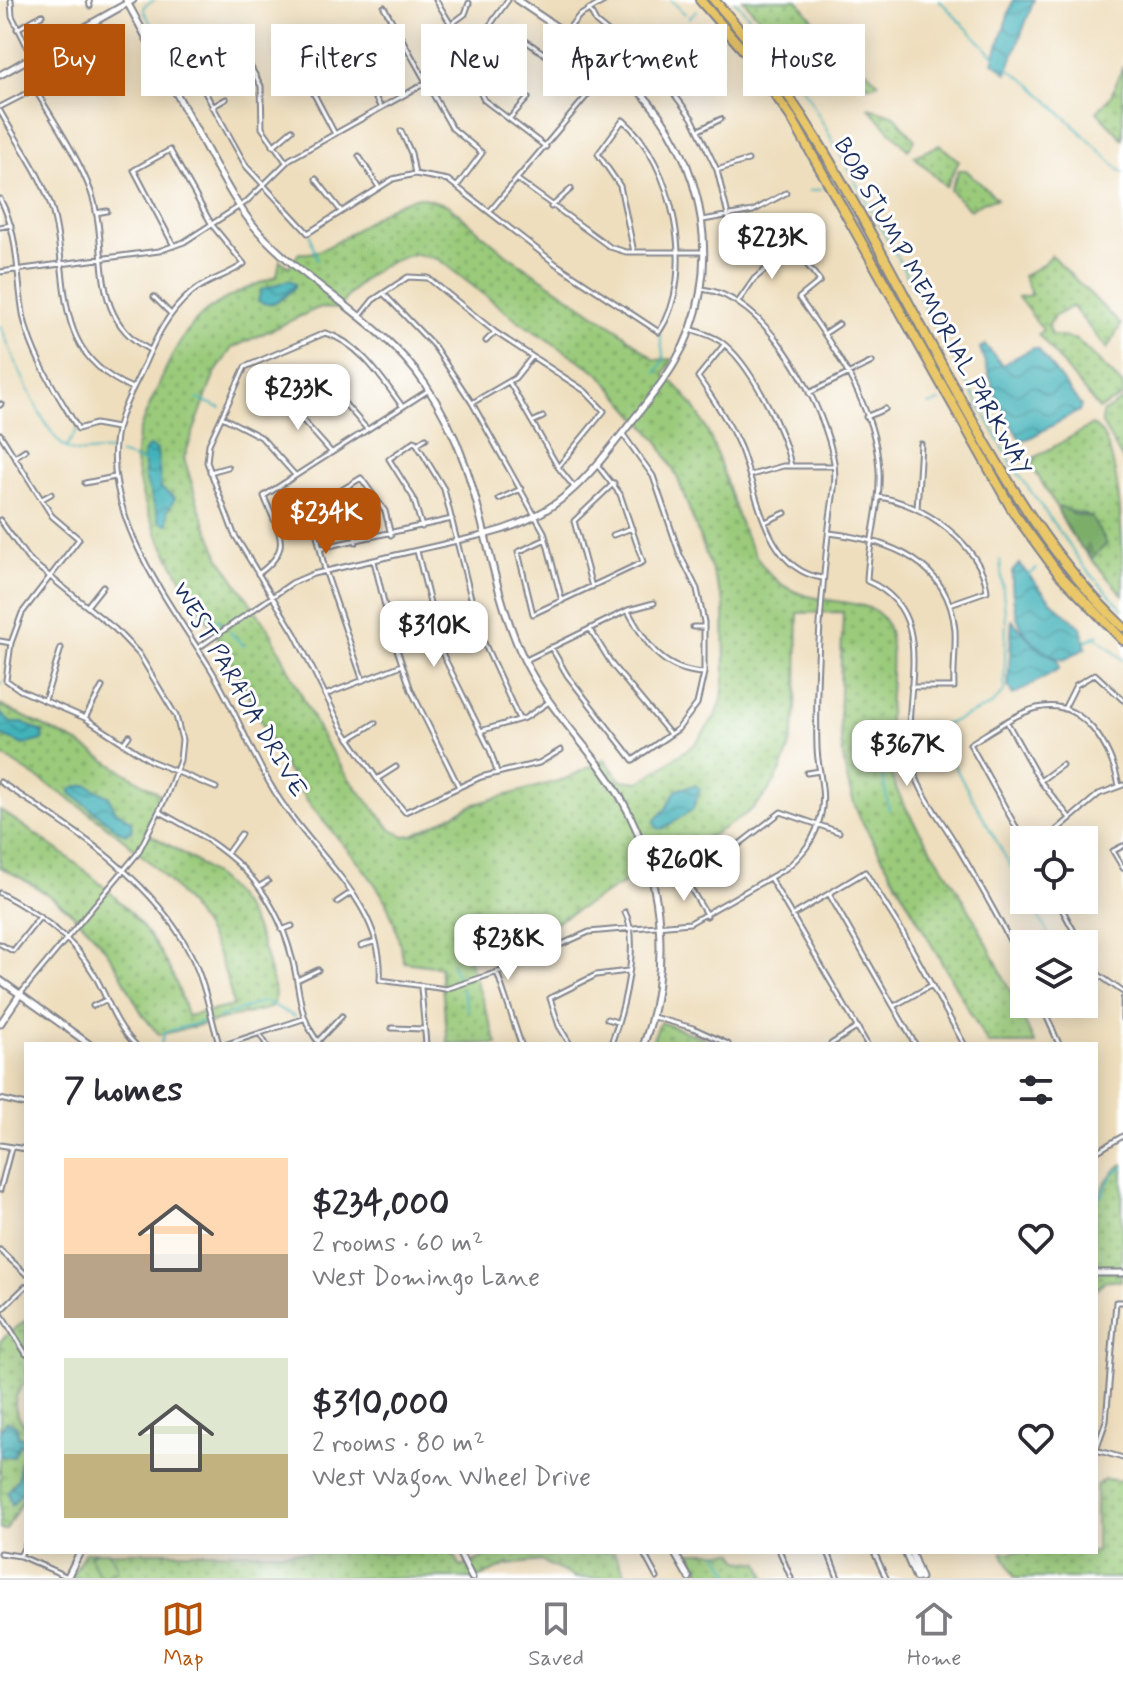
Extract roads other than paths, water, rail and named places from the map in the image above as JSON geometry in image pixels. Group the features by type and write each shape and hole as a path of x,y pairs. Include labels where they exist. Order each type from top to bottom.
{"highway":[{"name":"BOB STUMP MEMORIAL PARKWAY","path":"700,0 746,53 791,117 1014,513 1058,573 1123,640"},
{"name":"BOB STUMP MEMORIAL PARKWAY","path":"714,0 763,60 805,121 1021,505 1068,569 1123,627"}],"street":[{"path":"11,0 17,29 24,42"},
{"path":"89,0 90,6"},
{"path":"436,0 449,24"},
{"path":"491,24 508,0"},
{"path":"517,0 552,24"},
{"path":"574,24 589,9 606,0"},
{"path":"88,24 129,1 239,207 274,248 361,315 397,350 429,390 463,453 511,627 524,661 549,702 607,776 630,814 652,879 659,926 659,975 645,1042"},
{"path":"451,24 465,14 469,3"},
{"path":"384,7 421,74"},
{"path":"589,9 599,24"},
{"path":"17,29 42,15"},
{"path":"543,53 517,35 476,84 484,100 546,147"},
{"path":"286,162 262,128 261,86 242,51 196,76 246,166 308,233 378,186 415,174 458,185 556,264 659,332 670,306 677,252 664,183 646,146 623,120 598,154 620,186 634,252"},
{"path":"0,75 24,61"},
{"path":"0,272 174,246 239,207 286,162 421,86"},
{"path":"133,389 104,373 81,349 66,312 51,205 0,109 35,89 85,179 96,213 109,309 120,329 150,350"},
{"path":"315,96 335,134"},
{"path":"375,96 381,108"},
{"path":"434,96 452,128 482,153 458,185"},
{"path":"490,211 587,96"},
{"path":"197,649 292,583 325,570 487,534 538,517 576,489 598,466 676,362 690,329 701,289 704,252 702,220 678,147 643,96"},
{"path":"678,96 699,130 717,170 733,236"},
{"path":"510,118 528,98"},
{"path":"212,107 226,99"},
{"path":"699,130 721,119"},
{"path":"273,146 292,130"},
{"path":"401,131 411,153 415,174"},
{"path":"174,246 134,170 170,150 212,225"},
{"path":"359,156 378,186"},
{"path":"717,170 748,160"},
{"path":"316,179 341,211"},
{"path":"518,180 610,247 634,252 704,252"},
{"path":"551,207 571,189"},
{"path":"702,220 753,211 786,193"},
{"path":"0,199 11,225 31,342 78,429 95,424 117,428"},
{"path":"96,213 107,211"},
{"path":"0,227 11,225"},
{"name":"WEST PARADA DRIVE","path":"212,225 244,264 202,284 170,313 150,350 117,428 115,477 133,533 152,575 197,649 267,781 368,916 376,941 380,980 421,988"},
{"path":"738,302 754,279 793,247 820,281 799,298 847,373 877,450 878,497 867,581 893,595 909,618 910,745 914,772 992,904 1010,941"},
{"path":"361,315 383,293 408,277 428,278 495,332 585,391 604,411 571,455 558,467"},
{"path":"426,1042 421,988 446,989 497,972 589,932 686,923 707,916 798,859 818,825 823,805 820,771 822,578 834,466 829,440 809,393 775,338 738,302 701,289"},
{"path":"383,293 434,346 472,403 538,517 562,601"},
{"path":"154,297 170,313"},
{"path":"824,334 839,324"},
{"path":"690,329 724,345 762,398 791,466"},
{"path":"486,341 495,332"},
{"path":"402,406 349,345 325,333 251,362 238,376 209,444 210,472 234,534 272,596 349,739 405,812 497,772 539,763 561,750"},
{"path":"724,345 698,377 725,418 751,475 765,522 791,565 822,578"},
{"path":"472,403 509,382 532,357"},
{"path":"809,393 872,362"},
{"path":"331,452 283,398 323,379 367,429"},
{"path":"509,382 558,467 576,489"},
{"path":"257,575 281,556 280,533 264,496 429,390"},
{"path":"866,417 885,409"},
{"path":"222,417 261,437 295,475"},
{"path":"532,422 543,417"},
{"path":"551,647 567,675 633,760 687,721 697,704 704,673 704,627 697,589 680,555 653,476 622,433"},
{"path":"0,434 52,516 79,539 22,613 11,643 6,680 85,718 123,744 216,788"},
{"path":"422,527 413,497 389,459 426,438"},
{"path":"416,443 444,489 480,634 519,719"},
{"path":"917,509 921,444"},
{"path":"16,456 25,450"},
{"path":"546,539 518,552 533,614 643,562 615,483 598,466"},
{"path":"751,475 791,466 834,466"},
{"path":"210,472 228,467"},
{"path":"85,483 115,477"},
{"path":"362,678 325,570 311,509 361,478 385,511 391,535"},
{"path":"592,587 574,521 615,483"},
{"path":"499,499 521,489"},
{"path":"42,499 51,494"},
{"path":"878,497 917,509 962,544 987,585 987,591 949,604"},
{"path":"765,522 785,513"},
{"path":"320,548 391,535 452,519"},
{"path":"0,520 28,559 87,606 139,654 176,716 182,740 176,771 160,812 125,873 66,938 0,1024"},
{"path":"354,527 356,542"},
{"path":"613,535 632,528"},
{"path":"829,533 890,544 921,563 949,604 955,631 954,687 911,687"},
{"path":"417,551 443,655 497,772"},
{"path":"374,561 402,665 459,787"},
{"path":"87,606 103,586"},
{"path":"524,661 628,610 654,603"},
{"path":"628,610 646,640 668,664 683,672 704,673"},
{"path":"693,627 704,627"},
{"path":"590,629 613,666 658,716 670,735"},
{"path":"0,641 11,643"},
{"path":"45,700 61,648"},
{"path":"325,695 362,678 402,665"},
{"path":"1064,709 1076,685 1095,674 1123,700"},
{"path":"85,718 102,687"},
{"path":"480,731 519,719 549,702"},
{"path":"1015,826 970,744 1035,709 1064,709 1080,718 1102,740 1121,785 1099,794 1060,826"},
{"path":"349,739 375,723"},
{"path":"1007,723 1040,781 1069,817"},
{"path":"123,744 129,736"},
{"path":"1040,781 1062,765"},
{"path":"377,779 396,767"},
{"path":"807,773 820,771"},
{"path":"0,782 77,833 125,873 171,923 202,980 218,1042"},
{"path":"160,812 228,852 260,886 282,930 297,980 303,1019 318,1042"},
{"path":"707,916 684,877 733,849 781,812 839,832"},
{"path":"228,852 241,834"},
{"path":"1123,846 1113,851 1123,868"},
{"path":"793,915 865,872 963,1042"},
{"path":"770,878 866,1042"},
{"path":"260,886 268,881"},
{"path":"337,902 352,892"},
{"path":"0,893 40,917 66,938 90,968 117,1023 133,1042"},
{"path":"829,894 914,1042"},
{"path":"612,1042 628,971 629,928 625,912"},
{"path":"0,944 13,951 40,917"},
{"path":"282,930 292,926"},
{"path":"361,946 376,941"},
{"path":"297,980 318,970"},
{"path":"569,1042 559,1026 550,998 596,975 628,971"},
{"path":"497,972 520,1042"},
{"path":"1098,973 1123,992"},
{"path":"0,980 86,1042"},
{"path":"894,1006 932,985"},
{"path":"1123,999 1123,1019"},
{"path":"93,1006 106,1000"},
{"path":"320,1042 342,1016"},
{"path":"652,1016 693,1028 724,1042"},
{"path":"1047,1018 1058,1042"},
{"path":"236,1042 261,1036 303,1019"},
{"path":"607,1019 617,1022"},
{"path":"834,1042 858,1027"},
{"path":"392,1028 424,1029"},
{"path":"261,1036 265,1042"},
{"path":"0,1099 24,1105"},
{"path":"1098,1151 1123,1136"},
{"path":"0,1145 24,1149"},
{"path":"0,1190 11,1148"},
{"path":"0,1250 24,1272"},
{"path":"1098,1273 1123,1273"},
{"path":"24,1288 0,1311 24,1351"},
{"path":"1098,1444 1106,1421 1116,1302 1123,1302"},
{"path":"1098,1451 1123,1458"},
{"path":"20,1556 24,1548"},
{"path":"0,1553 20,1556 68,1578 79,1554"},
{"path":"460,1554 472,1578"},
{"path":"644,1554 657,1578"},
{"path":"675,1554 689,1578"},
{"path":"781,1554 791,1578"},
{"path":"829,1554 838,1578"},
{"path":"875,1554 886,1578"},
{"path":"909,1554 918,1578"}],"water":[{"path":"1013,0 1034,0 1007,73 993,62"},
{"path":"289,280 295,283 295,287 278,301 269,304 258,301 261,290"},
{"path":"985,345 1002,365 1033,348 1038,349 1081,406 1079,411 1024,441 1019,438 998,402 980,348"},
{"path":"149,446 157,450 161,488 175,498 168,510 168,524 160,522 145,478 143,454"},
{"path":"1019,564 1052,602 1081,627 1086,648 1064,660 1049,654 1028,637 1016,614 1012,587 1012,572"},
{"path":"1012,620 1030,640 1058,661 1059,669 1013,695 1008,686"},
{"path":"0,713 11,723 23,723 42,732 43,740 23,745 2,736"},
{"path":"88,785 109,797 115,810 131,821 132,831 126,834 119,831 70,792 74,787"},
{"path":"696,785 700,790 692,810 662,829 657,828 654,822 675,793"},
{"path":"7,1421 16,1425 19,1437 24,1437 24,1444 20,1444 13,1457 0,1456 0,1430"},
{"path":"24,1459 24,1490 12,1505 8,1492 19,1477 19,1464"}],"waterway":[{"path":"151,24 144,6 154,0"},
{"path":"671,0 685,14"},
{"path":"734,0 768,37 809,98 1013,466 1085,568 1123,609"},
{"path":"939,0 997,59"},
{"path":"689,18 697,11"},
{"path":"1008,68 1032,85 1123,173"},
{"path":"809,191 821,189"},
{"path":"310,235 317,260"},
{"path":"0,326 39,411 59,441 68,449 78,452 111,451"},
{"path":"656,373 664,360 660,335"},
{"path":"198,399 221,408"},
{"path":"929,405 940,401"},
{"path":"67,446 77,430"},
{"path":"119,454 144,462"},
{"path":"1000,560 1006,623 1004,692 990,706 944,725 938,737 1010,865"},
{"path":"1028,575 1037,569"},
{"path":"205,609 224,625"},
{"path":"230,632 244,646"},
{"path":"1086,641 1099,634"},
{"path":"1096,636 1123,660"},
{"path":"0,685 4,682"},
{"path":"889,810 882,772 888,762 908,758"},
{"path":"1037,914 1046,930"},
{"path":"452,964 459,981"},
{"path":"462,989 468,1010"},
{"path":"219,1018 265,1001 295,1017"},
{"path":"162,1042 165,1032 206,1021"},
{"path":"1098,1194 1102,1196 1112,1175 1123,1167"},
{"path":"718,1554 733,1578"}]}
